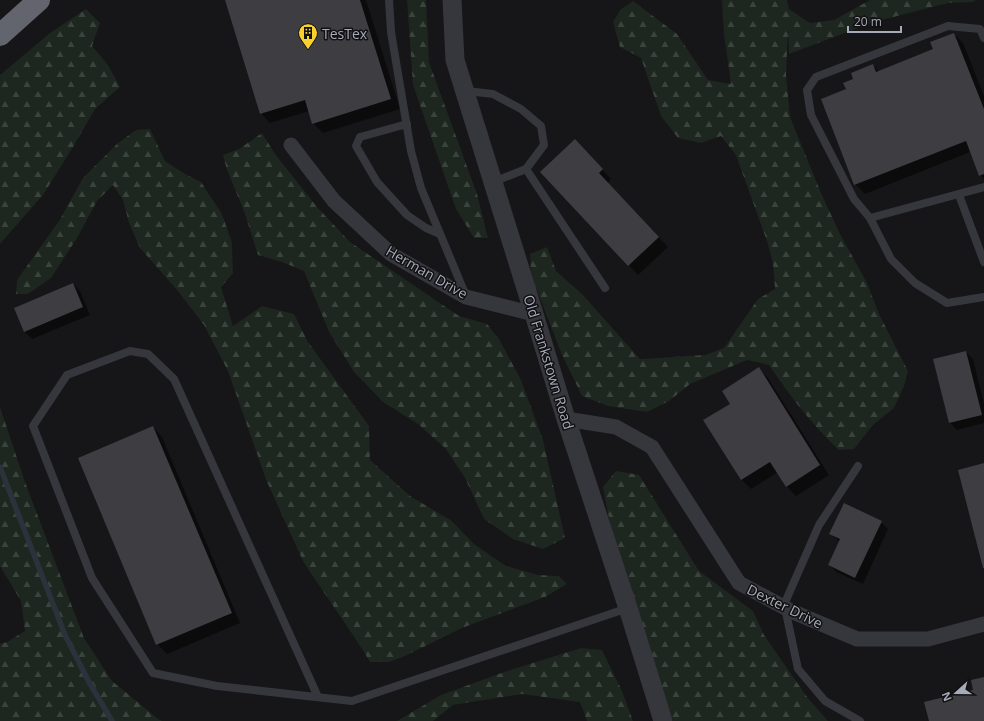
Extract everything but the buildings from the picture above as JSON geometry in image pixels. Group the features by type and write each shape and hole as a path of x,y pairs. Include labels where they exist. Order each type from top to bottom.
{"highway":[{"path":"0,35 40,0"}],"street":[{"name":"Old Frankstown Road","path":"452,0 455,60 566,419 628,608 663,721"},
{"name":"Herman Drive","path":"291,145 334,201 391,254 466,297 534,314"},
{"name":"Dexter Drive","path":"566,419 616,427 652,447 739,583 784,608 857,639 928,639 984,624"}],"lane":[{"path":"389,0 391,32 411,151 422,188 466,297"},
{"path":"984,38 980,29 948,26 816,77 807,90 811,115 854,199 870,218 891,259 915,283 947,303 984,297"},
{"path":"465,91 493,94 521,109 541,126 544,145 526,169 493,182"},
{"path":"407,124 360,137 356,146 377,182 407,215 426,228 440,234"},
{"path":"526,169 605,288"},
{"path":"870,218 984,187"},
{"path":"959,195 984,262"},
{"path":"318,697 174,379 148,354 130,351 68,375 34,426 92,578 153,673 218,686 352,701 628,608"},
{"path":"858,466 819,525 784,608 798,668 825,701 860,721"}],"green space":[{"path":"407,0 426,0 429,62 477,194 488,238 474,238 456,209 413,85"},
{"path":"722,0 787,0 789,9 810,23 834,20 870,0 977,0 972,2 948,3 874,22 789,54 788,28 786,75 790,117 821,193 839,232 867,283 879,314 908,371 904,386 894,408 873,425 854,449 839,450 802,410 769,365 747,360 690,384 669,401 647,412 608,406 582,396 562,355 531,275 530,254 547,247 556,271 582,294 640,359 705,355 724,348 758,299 775,289 773,263 767,241 736,155 721,136 701,143 678,138 661,116 641,58 620,47 613,22 620,10 633,1 677,34 708,80 731,84 724,34"},
{"path":"86,9 100,23 92,46 108,65 120,87 95,109 43,195 0,244 0,75 50,33"},
{"path":"150,129 165,161 201,182 222,214 232,243 233,273 221,287 233,326 262,306 294,314 308,342 369,426 370,460 410,496 452,521 474,544 506,566 538,575 559,576 567,584 545,597 462,628 405,656 389,662 370,662 304,563 267,482 228,371 204,325 177,290 140,248 129,223 123,200 113,185 97,201 77,238 51,278 28,294 16,294 17,280 59,221 83,178 118,143 136,130"},
{"path":"262,133 275,154 317,207 350,242 459,316 487,324 499,339 521,380 543,440 565,538 543,549 513,539 484,519 465,478 446,449 418,424 383,402 354,372 329,332 304,271 282,262 258,255 244,211 227,170 223,155 239,149"},
{"path":"0,407 25,482 84,638 112,681 162,721 0,721 0,644 7,642 25,631 21,601 0,566"},
{"path":"616,471 639,475 699,571 753,611 764,635 807,697 828,721 673,721 634,605 609,517 603,487"},
{"path":"581,648 602,650 622,691 633,721 587,721 580,702 522,694 453,705 433,721 397,721 441,695 507,671"}],"waterway":[{"path":"0,467 65,635 89,682 112,721"}],"place":[{"name":"TesTex","path":"308,50"}]}
